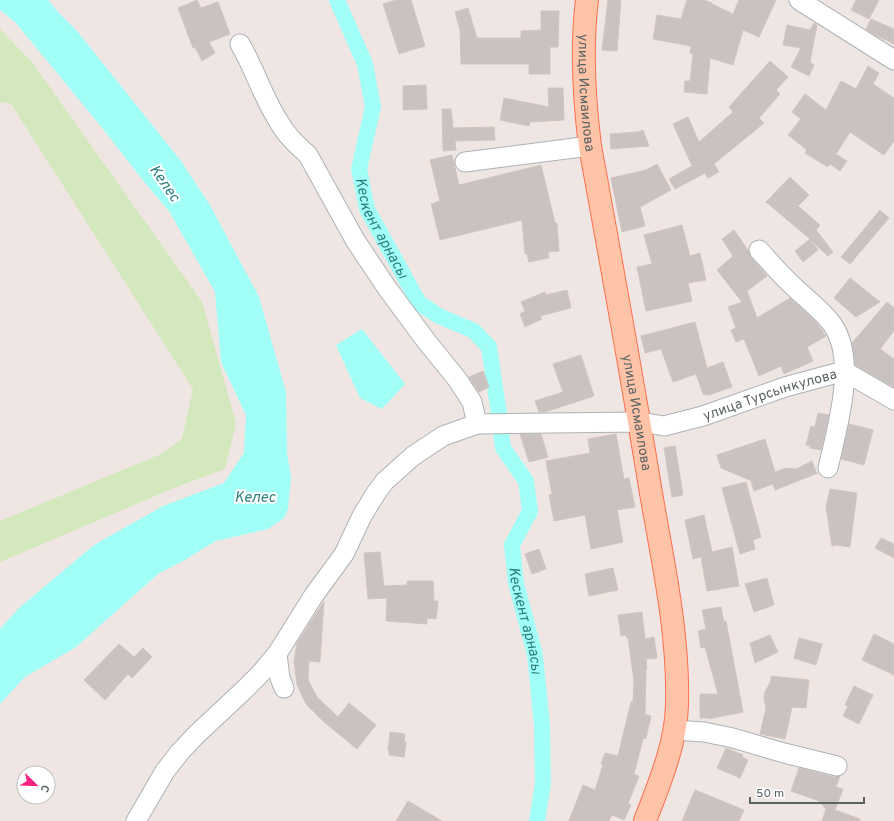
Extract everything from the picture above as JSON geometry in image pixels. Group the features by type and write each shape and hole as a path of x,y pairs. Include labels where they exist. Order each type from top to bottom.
{"main road":[{"name":"улица Исмаилова","path":"587,0 584,30 586,111 590,146 640,422 673,622 677,705 674,730 660,783 645,821"}],"street":[{"path":"799,0 894,60"},
{"path":"240,44 249,58 279,123 290,137 308,155 355,240 387,288 427,342 457,379 472,402 477,424"},
{"path":"466,162 590,146"},
{"path":"759,250 832,325 839,339 843,354 844,391 828,468"},
{"name":"улица Турсынкулова","path":"136,821 165,771 180,752 260,674 276,654 314,595 344,554 362,516 376,493 386,481 413,456 442,436 477,424 640,422 664,426 704,416 785,387 844,371 894,400"},
{"path":"276,654 280,678 284,688"},
{"path":"674,730 704,732 733,738 784,753 837,766"}],"green space":[{"path":"0,29 32,62 202,302 236,423 225,469 179,486 0,562 0,521 161,454 182,439 193,389 11,104 0,102"}],"water":[{"name":"Келес","path":"0,0 48,0 77,31 181,161 210,205 259,297 286,392 287,453 291,477 288,509 284,518 268,529 216,541 158,574 76,647 25,677 0,704 0,629 19,608 94,545 163,506 224,483 244,453 246,415 221,362 215,292 169,211 15,22 0,10"},
{"path":"362,329 405,384 382,409 360,398 336,345"}],"building":[{"path":"197,0 201,8 218,2 230,34 209,42 215,53 202,61 195,47 193,48 178,8"},
{"path":"396,0 411,0 425,46 399,54 383,4"},
{"path":"608,0 621,0 617,51 602,50"},
{"path":"687,0 704,0 733,14 739,0 776,0 759,37 743,30 733,65 710,58 707,94 684,92 685,81 690,81 693,54 690,53 691,46 653,39 657,15 681,19"},
{"path":"856,0 879,0 869,19 851,10"},
{"path":"468,8 477,38 521,38 521,31 541,30 541,11 559,11 558,47 550,47 550,74 529,74 529,64 461,64 460,30 455,12"},
{"path":"871,19 894,29 894,44 866,29"},
{"path":"814,23 817,25 810,62 814,65 809,76 791,67 801,48 783,45 787,25 810,30"},
{"path":"770,61 788,77 776,90 780,94 759,118 764,123 714,164 719,172 708,178 705,173 675,189 669,179 692,166 673,124 688,117 699,142 733,112 729,107"},
{"path":"868,66 879,73 873,84 894,98 894,141 884,155 850,132 836,154 847,161 840,171 830,164 828,167 805,153 807,150 788,135 801,119 792,112 805,94 826,110 841,81 856,89"},
{"path":"426,85 427,109 403,110 403,86"},
{"path":"548,88 563,88 564,120 530,122 529,126 500,120 504,98 549,107"},
{"path":"442,109 451,109 453,128 494,127 495,140 455,141 456,150 443,151"},
{"path":"643,130 649,146 611,149 610,134 638,132"},
{"path":"452,155 459,185 541,165 555,223 557,223 559,251 548,252 549,258 529,262 527,254 525,254 522,220 440,240 431,204 440,201 430,160"},
{"path":"657,164 671,190 640,207 645,226 622,232 611,178 646,170"},
{"path":"790,177 809,195 798,206 820,225 816,230 833,252 828,256 810,240 818,250 803,262 795,251 810,239 766,202"},
{"path":"880,210 889,218 850,264 841,257"},
{"path":"682,225 690,256 700,253 706,280 688,283 692,301 646,311 637,267 652,264 644,235"},
{"path":"734,230 751,257 767,276 747,291 757,318 790,298 815,321 826,336 807,347 813,361 784,374 781,366 759,376 744,339 736,342 731,330 736,328 728,307 742,302 717,270 733,256 722,239"},
{"path":"850,278 880,302 856,317 834,298"},
{"path":"567,290 571,308 540,316 542,319 525,327 520,314 525,311 521,302 545,292 546,295"},
{"path":"887,302 894,308 894,331 880,349 894,359 894,387 855,365 852,343"},
{"path":"695,322 707,368 723,362 732,387 709,395 703,394 696,374 673,382 661,349 645,353 641,336"},
{"path":"581,355 594,396 545,412 539,412 535,401 563,392 553,364"},
{"path":"483,371 489,387 479,392 469,377"},
{"path":"818,413 829,415 821,450 810,448 811,446 806,445 811,426 815,427"},
{"path":"849,424 873,430 864,465 841,459"},
{"path":"520,434 541,434 548,457 529,462"},
{"path":"616,434 624,479 629,478 635,507 617,510 623,542 591,549 585,515 554,521 549,495 552,494 546,461 590,453 588,439"},
{"path":"765,439 775,472 786,468 796,469 812,461 816,472 818,473 775,490 773,484 754,491 752,481 721,468 717,455"},
{"path":"675,446 683,495 672,497 664,448"},
{"path":"746,482 761,537 753,540 755,549 740,554 722,488"},
{"path":"830,489 857,493 850,547 837,545 832,546 826,507"},
{"path":"704,515 712,552 732,547 739,586 707,591 701,557 693,559 685,520"},
{"path":"881,538 894,544 894,558 875,548"},
{"path":"539,549 546,569 532,574 525,554"},
{"path":"380,552 384,586 407,585 407,581 433,581 434,601 438,601 436,619 427,618 427,624 386,621 387,598 368,599 364,553"},
{"path":"613,568 618,590 589,596 585,574"},
{"path":"767,578 774,605 754,612 745,584"},
{"path":"324,601 320,662 309,661 308,680 317,697 338,717 349,703 376,725 357,749 324,722 306,704 297,685 294,661 297,643"},
{"path":"721,607 724,622 726,621 743,712 708,719 700,718 700,694 718,694 705,647 701,648 698,631 706,629 702,610"},
{"path":"642,612 645,639 654,637 657,658 646,659 645,714 651,716 646,738 643,739 634,774 639,776 628,804 631,805 624,820 612,815 609,821 569,821 583,785 595,790 603,765 601,764 605,753 618,756 631,702 633,702 634,681 628,638 626,635 621,636 618,615"},
{"path":"874,634 894,644 894,675 862,660"},
{"path":"770,635 778,652 755,663 750,643"},
{"path":"799,638 822,644 816,665 794,658"},
{"path":"119,644 134,657 143,648 152,657 132,678 128,674 105,700 84,680"},
{"path":"771,676 809,680 806,708 792,707 785,739 760,734 766,708 764,698 765,692 771,681"},
{"path":"854,686 873,695 859,724 843,716 848,706 845,705"},
{"path":"390,732 405,734 404,742 406,742 404,757 389,755 388,750"},
{"path":"726,748 743,755 742,757 748,760 740,778 717,768"},
{"path":"799,768 834,777 840,776 836,787 843,789 835,810 860,819 860,821 822,821 826,809 819,801 791,791"},
{"path":"695,790 744,810 739,821 682,821"},
{"path":"408,801 442,821 396,821"}],"waterway":[{"name":"Кескент арнасы","path":"337,0 365,64 373,107 359,169 367,209 419,303 439,316 474,331 489,347 500,420"},
{"name":"Кескент арнасы","path":"501,431 503,448 526,481 530,511 512,545 516,583 535,655 542,726 543,783 537,821"}]}
